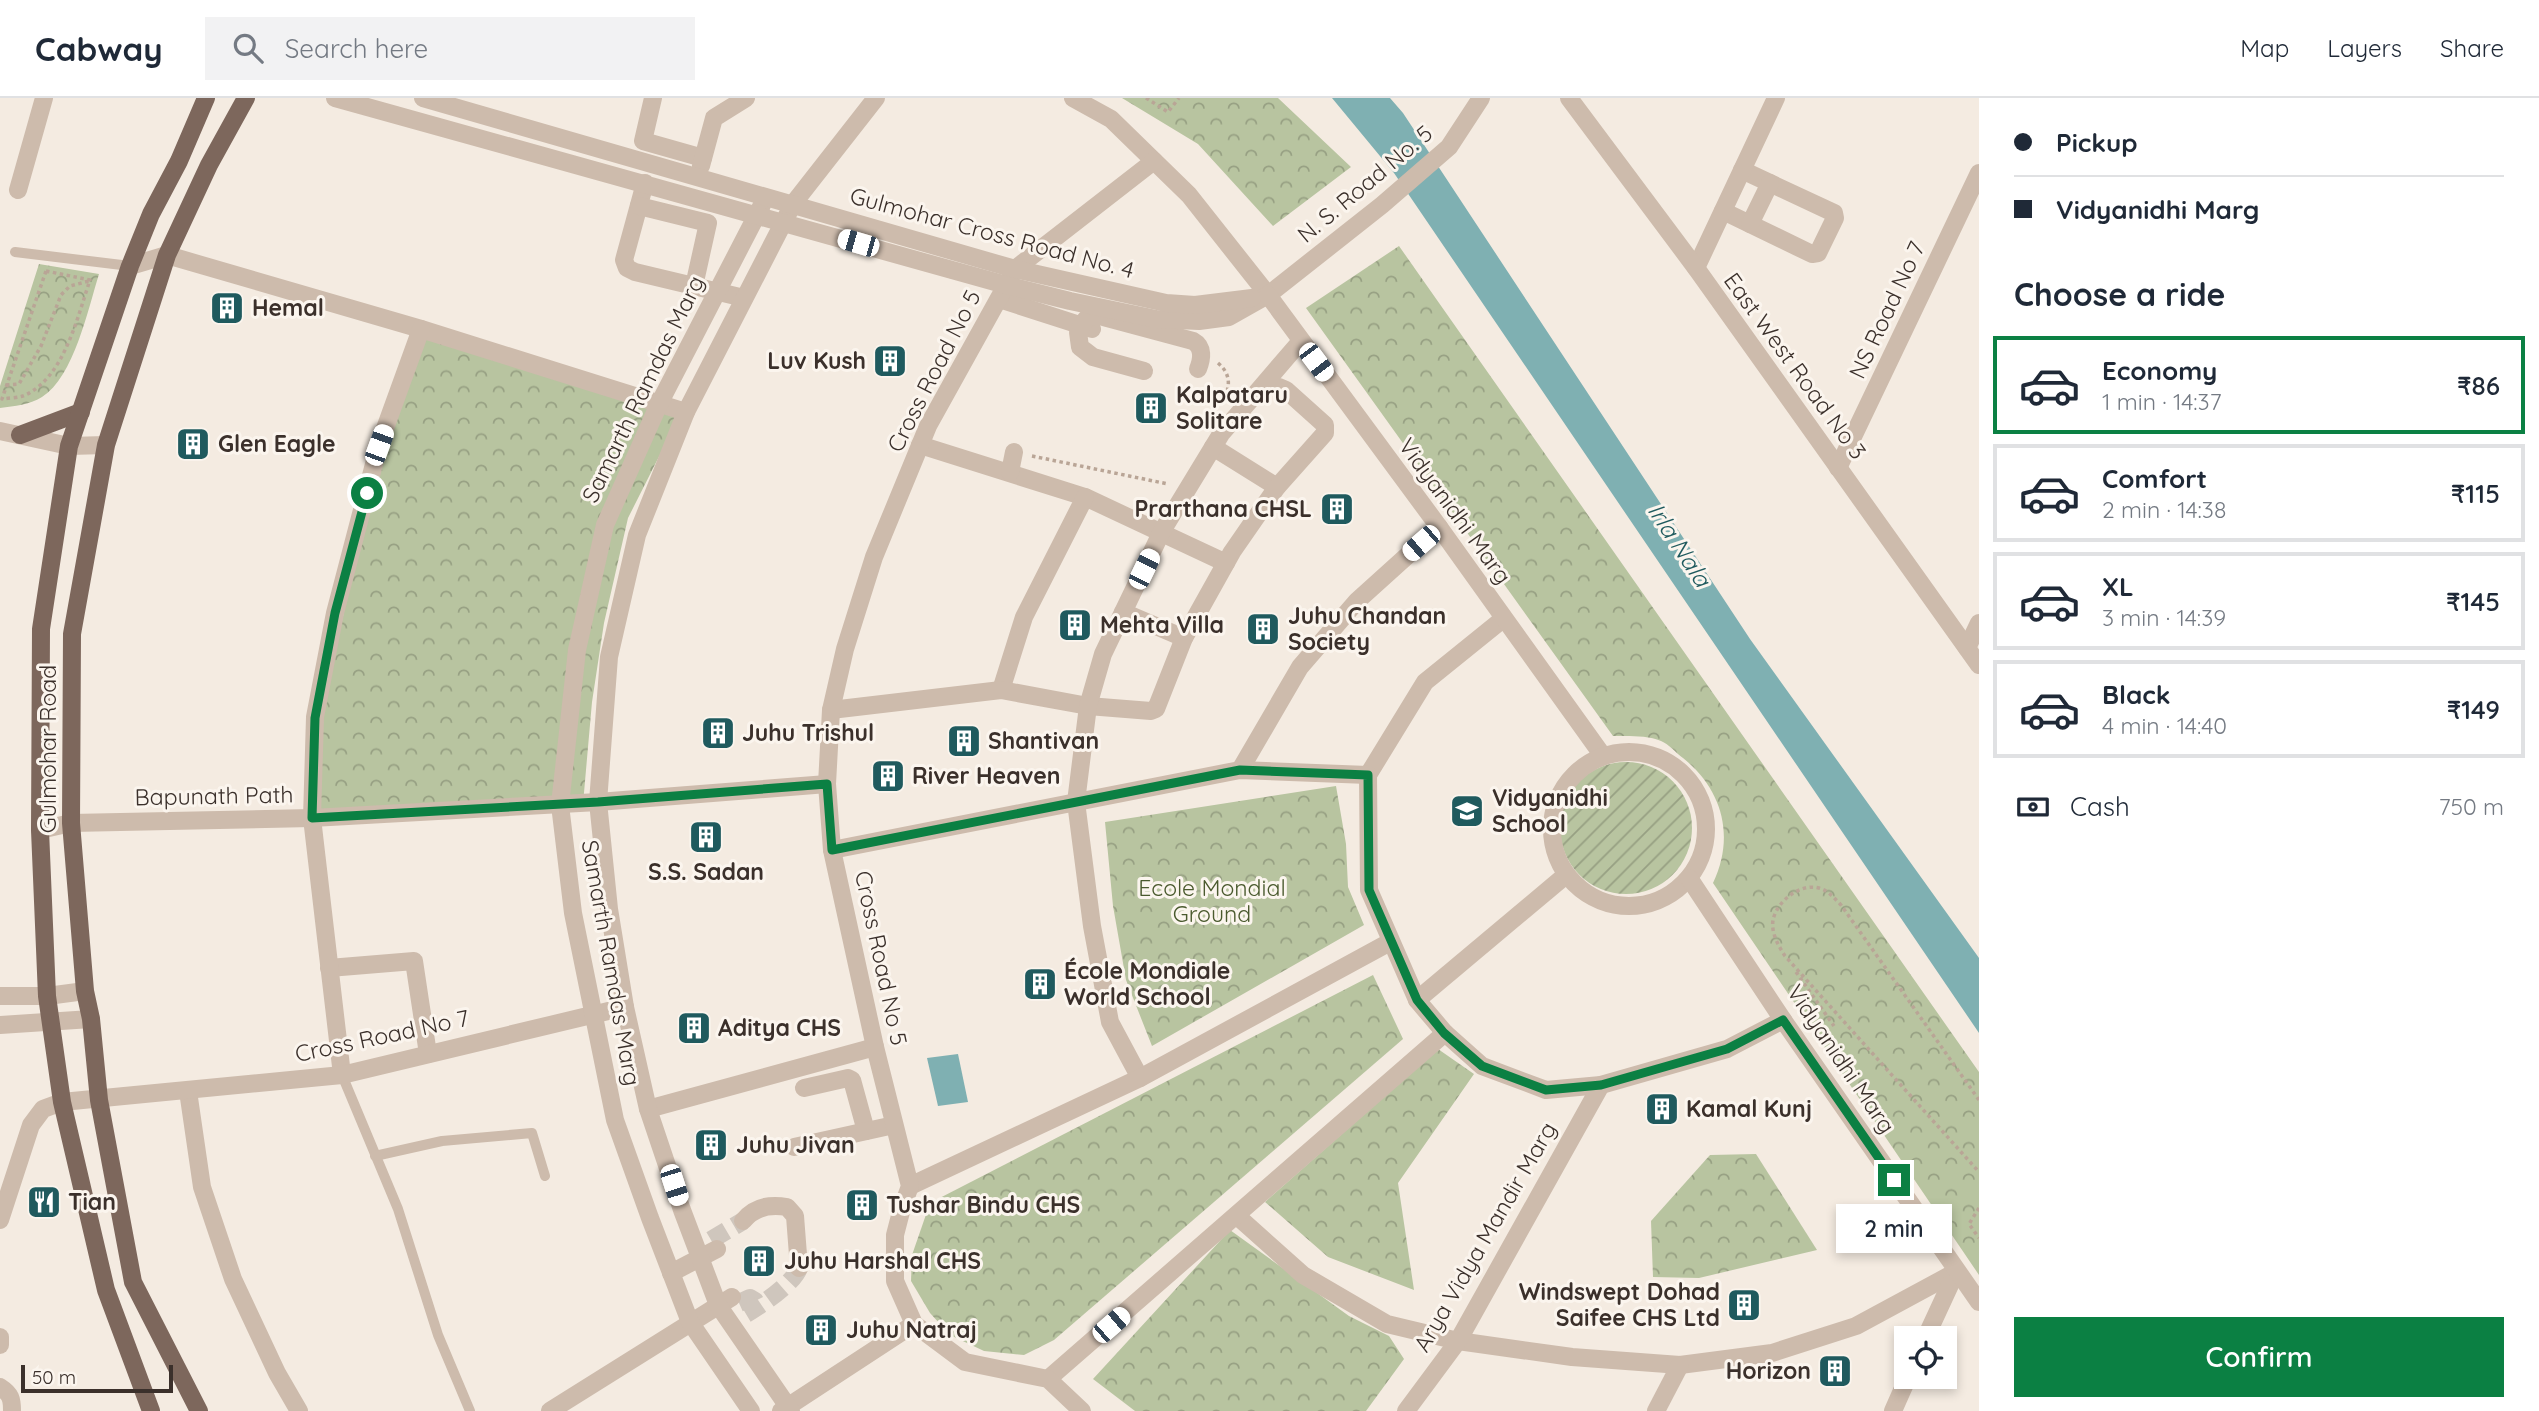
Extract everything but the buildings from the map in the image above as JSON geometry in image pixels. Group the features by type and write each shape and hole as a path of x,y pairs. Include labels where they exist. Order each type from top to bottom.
{"main road":[{"name":"Gulmohar Road","path":"151,1411 106,1290 62,1102 47,996 40,830 41,629 69,446 130,266 151,214 179,161 206,98"},
{"name":"Gulmohar Road","path":"200,1411 133,1282 99,1100 91,1019 85,992 71,823 72,634 106,445 167,255 209,165 246,98"},
{"path":"20,435 81,412"}],"street":[{"path":"18,190 44,98"},
{"name":"Gulmohar Cross Road No. 4","path":"335,98 1070,301 1156,319 1199,321 1229,317 1268,295"},
{"name":"Gulmohar Cross Road No. 4","path":"423,98 793,204 1007,284 1195,305 1268,295"},
{"path":"653,98 643,141 703,158"},
{"path":"699,177 714,118 746,98"},
{"name":"Samarth Ramdas Marg","path":"786,1409 713,1273 706,1249 649,1109 625,1007 609,909 598,802 609,657 637,535 686,412 793,204 876,98"},
{"name":"Vidyanidhi Marg","path":"1073,98 1111,119 1189,195 1268,295 1603,756"},
{"name":"N. S. Road No. 5","path":"1268,295 1382,205 1449,147 1481,98"},
{"name":"East West Road No 3","path":"1569,98 1696,268 1979,665"},
{"path":"1696,268 1776,98"},
{"path":"1086,328 1007,284 1154,160"},
{"path":"1723,211 1815,255 1835,218 1833,213 1742,170"},
{"name":"NS Road No 7","path":"1838,468 1979,173"},
{"path":"645,183 624,264 635,272 744,298"},
{"path":"1750,224 1770,183"},
{"name":"Samarth Ramdas Marg","path":"751,1411 690,1322 615,1120 573,913 560,805 577,650 605,525 659,404 767,196"},
{"path":"639,206 708,223 694,286"},
{"path":"130,266 167,255 421,329 686,412"},
{"name":"Cross Road No 5","path":"910,1186 875,1046 832,850 827,784 831,710 845,649 874,557 928,425 1007,284"},
{"path":"1144,371 1086,353 1078,341 1086,328 1086,319 1097,315 1198,351 1203,334 1199,321"},
{"path":"342,1074 312,818 315,718 335,613 379,445 421,329"},
{"path":"1140,1078 1110,1022 1092,926 1076,802 1088,706 1102,654 1203,455 1300,342"},
{"path":"831,710 1001,690 1088,706 1154,711 1184,638 1226,563 1275,490 1323,437 1326,429 1321,421 1279,387"},
{"path":"0,431 69,446 106,445"},
{"path":"920,445 1085,496 1226,563"},
{"path":"1010,472 1014,452"},
{"path":"1203,455 1275,490"},
{"path":"1001,690 1024,617 1085,496"},
{"path":"1240,770 1300,667 1357,601 1439,527"},
{"path":"1123,612 1184,638"},
{"path":"1503,619 1425,682 1368,775 1369,890 1417,1000 1444,1033 1482,1066 1546,1090 1601,1085 1727,1049 1783,1020"},
{"path":"1967,648 1979,623"},
{"path":"1627,752 1652,755 1674,766 1692,784 1703,807 1706,831 1702,856 1689,878 1668,896 1641,905 1613,905 1587,894 1566,875 1555,853 1551,830 1554,806 1565,784 1581,767 1603,756 1627,752"},
{"path":"832,850 1240,770 1368,775"},
{"name":"Bapunath Path","path":"40,830 71,823 312,818 560,805 827,784"},
{"path":"1417,1000 1566,875"},
{"name":"Vidyanidhi Marg","path":"1689,878 1783,1020 1979,1302"},
{"path":"1082,1411 1048,1379 965,1362 914,1324 895,1281 895,1236 901,1208 910,1186 1140,1078 1390,942"},
{"path":"329,968 414,961 428,1054"},
{"path":"0,996 47,996 85,992"},
{"name":"Cross Road No 7","path":"62,1102 342,1074 625,1007"},
{"path":"0,1025 91,1019"},
{"path":"1048,1379 1444,1033"},
{"path":"649,1109 875,1046"},
{"path":"804,1086 852,1080 866,1131"},
{"name":"Arya Vidya Mandir Marg","path":"1406,1411 1458,1341 1601,1085"},
{"path":"188,1091 202,1187 233,1279 277,1373 299,1411"},
{"path":"0,1220 31,1125 43,1109 62,1102"},
{"path":"794,1147 894,1125"},
{"path":"744,1225 759,1208 779,1205 791,1210 795,1216 799,1268"},
{"path":"1237,1216 1303,1275 1387,1324 1458,1341 1572,1357 1679,1365 1772,1353 1857,1326 1956,1272"},
{"path":"671,1273 706,1249"},
{"path":"1931,1326 1956,1272"},
{"path":"550,1411 690,1322 732,1309"},
{"path":"786,1409 914,1324"},
{"path":"0,1337 0,1345"},
{"path":"1656,1411 1679,1365"},
{"path":"0,1387 12,1399 12,1411"},
{"path":"1893,1411 1903,1389"}],"lane":[{"path":"15,252 130,266"},
{"path":"342,1074 398,1209 438,1335 470,1411"},
{"path":"375,1156 442,1141 532,1133 545,1176"}],"path":[{"path":"1146,98 1168,113 1178,98"},
{"path":"46,271 90,280 71,338 52,374 23,396 2,399 46,271"},
{"path":"6,386 19,384 24,378 66,288 90,280"},
{"path":"1198,351 1221,365 1228,375 1228,391 1218,410"},
{"path":"1014,452 1164,484 1174,480 1203,455"},
{"path":"1834,1026 1784,956 1774,933 1773,921 1778,909 1789,895 1805,888 1818,887 1841,905 1979,1100"},
{"path":"1784,956 1979,1172"},
{"path":"1979,1208 1969,1224 1979,1238"}],"green space":[{"path":"1122,98 1278,98 1351,167 1273,226 1198,144"},
{"path":"1399,246 1979,1072 1979,1275 1713,883 1720,866 1724,832 1716,799 1708,785 1697,771 1664,742 1644,737 1613,736 1306,308"},
{"path":"39,264 99,274 85,323 63,374 42,397 22,405 0,408 0,386"},
{"path":"423,335 680,415 628,518 604,623 592,702 583,804 317,814 324,705 351,579 381,464"},
{"path":"1626,762 1651,767 1673,781 1687,803 1692,828 1687,853 1673,875 1651,889 1626,894 1601,889 1579,875 1565,853 1560,828 1565,803 1579,781 1601,767"},
{"name":"Ecole Mondial Ground","path":"1336,786 1346,844 1348,887 1364,925 1152,1046 1126,980 1113,906 1105,822"},
{"path":"1373,975 1403,1039 1054,1340 1024,1355 984,1351 950,1335 930,1313 911,1281 912,1255 930,1203"},
{"path":"1438,1049 1474,1074 1398,1183 1414,1290 1328,1257 1265,1202"},
{"path":"1756,1154 1817,1250 1699,1278 1653,1277 1651,1221 1710,1155"},
{"path":"1230,1230 1349,1316 1389,1336 1404,1359 1366,1411 1135,1411 1093,1379"}],"water":[{"name":"Irla Nala","path":"1332,98 1390,98 1403,113 1750,639 1979,958 1979,1033 1394,173"},
{"path":"958,1054 968,1102 938,1106 927,1058"}],"tunnel":[{"path":"711,1240 743,1221"},
{"path":"746,1314 784,1287 799,1268"},
{"path":"739,1303 750,1298 758,1307"}],"place":[{"name":"Hemal","path":"227,308"},
{"name":"Luv Kush","path":"890,361"},
{"name":"Kalpataru Solitare","path":"1151,408"},
{"name":"Glen Eagle","path":"193,444"},
{"name":"Prarthana CHSL","path":"1337,509"},
{"name":"Mehta Villa","path":"1075,625"},
{"name":"Juhu Chandan Society","path":"1263,629"},
{"name":"Juhu Trishul","path":"718,733"},
{"name":"Shantivan","path":"964,741"},
{"name":"River Heaven","path":"888,776"},
{"name":"Vidyanidhi School","path":"1467,811"},
{"name":"S.S. Sadan","path":"706,837"},
{"name":"École Mondiale World School","path":"1040,984"},
{"name":"Aditya CHS","path":"694,1028"},
{"name":"Kamal Kunj","path":"1662,1109"},
{"name":"Juhu Jivan","path":"711,1145"},
{"name":"Tian","path":"44,1202"},
{"name":"Tushar Bindu CHS","path":"862,1205"},
{"name":"Juhu Harshal CHS","path":"759,1261"},
{"name":"Windswept Dohad Saifee CHS Ltd","path":"1744,1305"},
{"name":"Juhu Natraj","path":"821,1330"},
{"name":"Horizon","path":"1835,1371"}],"route":[{"path":"367,493 335,613 315,718 312,818 598,802 827,784 832,850 1240,770 1368,775 1369,890 1417,1000 1444,1033 1482,1066 1546,1090 1601,1085 1727,1049 1783,1020 1894,1180"}]}
